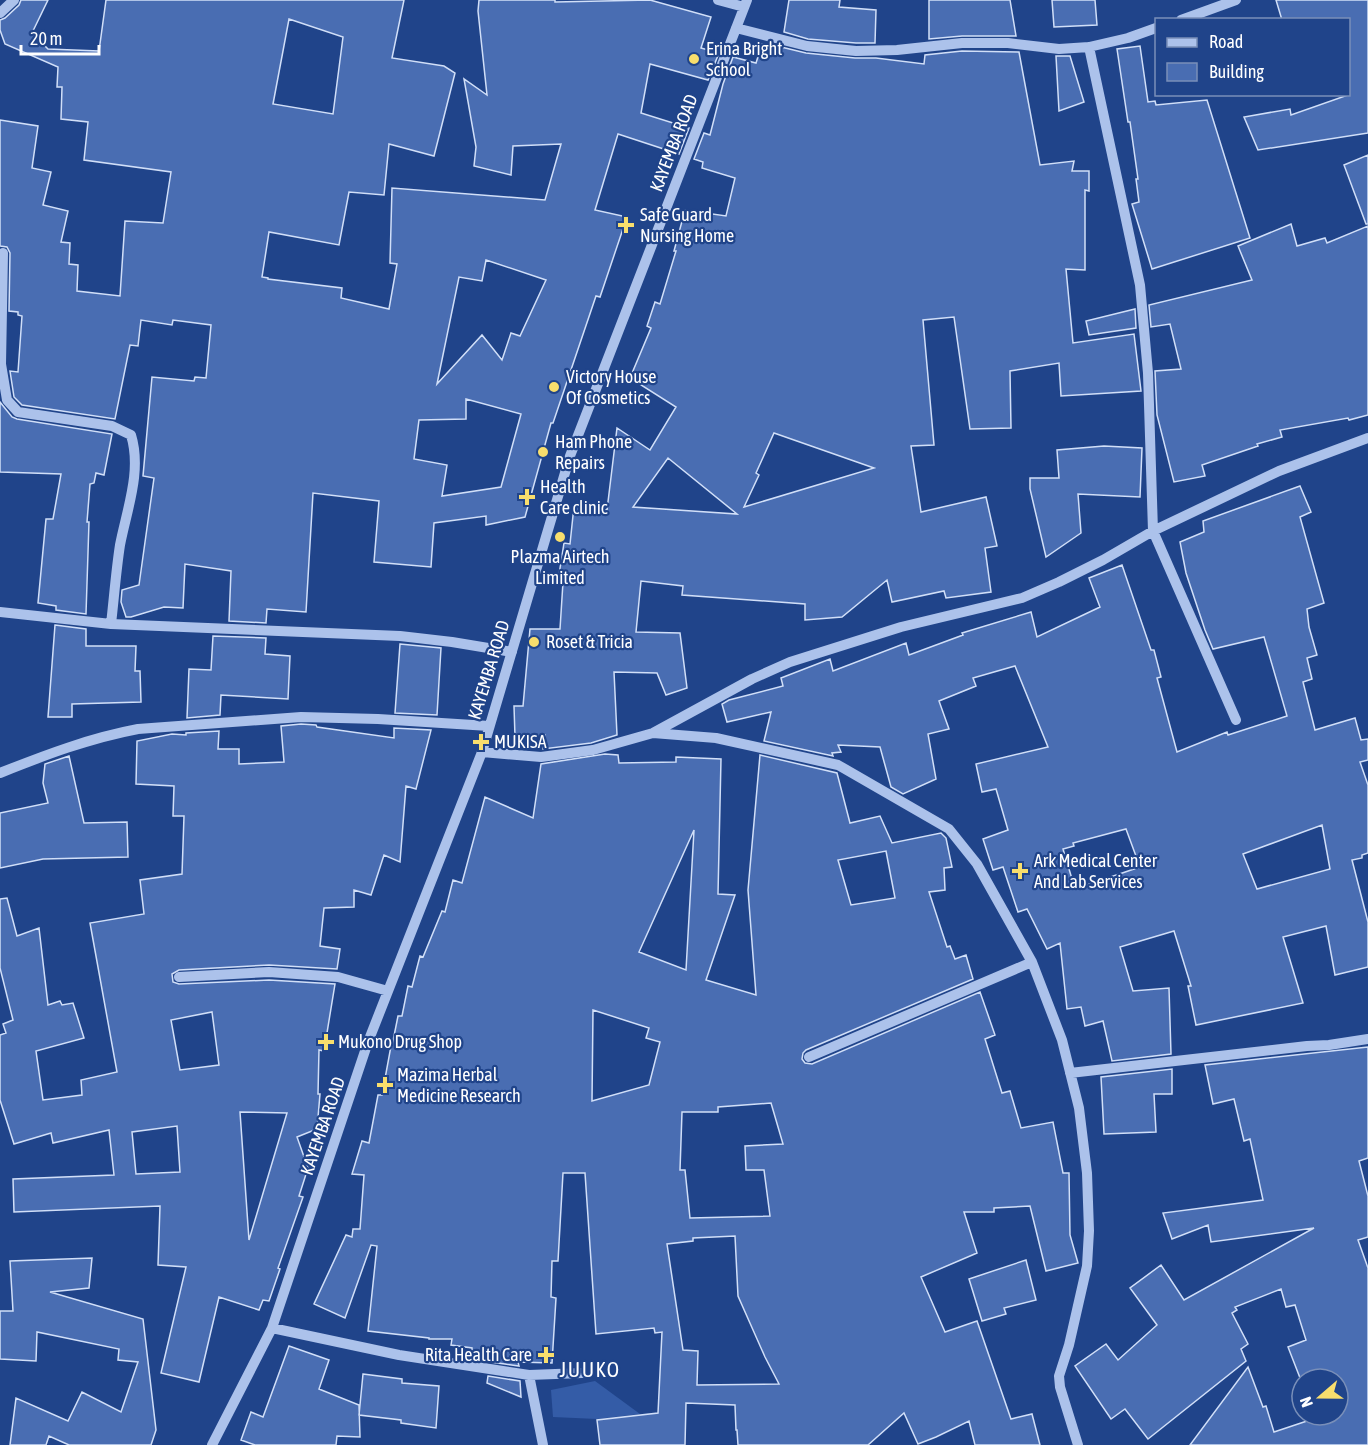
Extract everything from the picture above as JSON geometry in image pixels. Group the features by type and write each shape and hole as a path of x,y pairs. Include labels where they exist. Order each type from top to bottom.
{"street":[{"path":"0,13 14,0"},
{"path":"718,0 745,3"},
{"path":"1186,18 1236,0"},
{"name":"KAYEMBA ROAD","path":"212,1445 272,1328 368,1042 482,752 570,456 745,3"},
{"path":"736,28 807,46 856,51 1008,43 1059,50 1089,47 1128,38 1155,28"},
{"path":"1089,47 1140,285 1148,373 1153,531 1236,720"},
{"path":"3,253 1,364 7,400 18,412 112,426 131,435 136,451 134,482 120,546 111,624"},
{"path":"482,752 542,757 593,750 653,734 752,679 790,662 901,627 1022,598 1103,560 1153,531 1279,471 1368,438"},
{"path":"0,612 111,624 400,636 512,651"},
{"path":"0,773 70,746 138,729 301,717 489,726"},
{"path":"653,734 716,738 838,765 949,829 977,864 1032,962 1062,1040 1079,1108 1087,1173 1089,1231 1087,1266 1070,1345 1059,1376 1060,1387 1078,1445"},
{"path":"809,1058 1032,962"},
{"path":"179,977 269,972 338,976 388,991"},
{"path":"1070,1073 1329,1045 1368,1038"},
{"path":"272,1328 399,1355 529,1375 582,1372"},
{"path":"529,1375 543,1445"}],"shaded area":[{"path":"595,1381 640,1414 597,1419 553,1417 551,1390"}],"building":[{"path":"21,0 48,0 32,33 48,49 99,51 106,0 404,0 392,58 444,66 455,73 434,156 389,144 384,195 349,192 339,245 269,232 262,277 342,288 341,298 389,309 397,264 390,263 392,188 545,200 561,144 513,146 511,175 474,166 476,147 464,79 487,95 478,11 479,0 555,0 555,2 650,0 711,17 701,48 719,53 708,80 650,64 641,113 689,128 679,154 618,134 595,210 627,217 600,297 596,296 553,423 551,423 525,517 486,525 486,516 434,523 431,567 374,562 379,501 313,493 306,612 267,609 266,623 229,621 231,571 185,564 183,608 164,607 126,617 121,602 122,590 139,585 154,478 143,476 152,377 194,381 195,377 206,378 211,325 173,320 172,325 141,320 138,346 130,345 115,419 22,405 14,397 10,371 18,372 22,316 18,315 18,312 9,311 10,253 7,247 0,246 0,120 38,126 32,168 51,172 43,205 68,211 61,242 70,243 69,264 78,265 77,291 120,296 125,221 163,223 171,172 84,160 88,122 61,119 62,87 57,87 58,67 5,44 0,30 0,20 19,5","holes":["289,19 343,37 333,114 273,104","486,260 546,280 520,336 511,333 502,360 482,335 437,384 459,277 482,281","466,399 521,414 501,487 442,496 447,465 414,459 419,420 466,419"]},
{"path":"789,0 840,0 839,7 876,10 875,43 808,39 784,32"},
{"path":"929,0 1010,0 1016,36 962,36 929,39"},
{"path":"1052,0 1095,0 1097,25 1054,27"},
{"path":"1276,0 1368,0 1368,133 1258,150 1244,117 1290,109 1291,115 1350,96 1350,18 1281,18"},
{"path":"762,44 781,50 781,47 806,53 924,64 925,55 962,51 1019,52 1040,165 1074,161 1072,171 1089,171 1089,191 1085,190 1085,270 1066,269 1073,343 1134,334 1141,391 1061,396 1059,363 1010,371 1011,428 970,429 954,317 923,320 934,445 911,446 921,512 986,497 997,546 985,548 991,592 946,598 944,591 892,602 887,580 842,617 805,620 805,604 682,595 683,586 641,581 636,632 680,633 687,688 666,695 657,673 614,672 617,735 591,743 543,749 545,735 515,737 514,706 523,706 530,629 560,629 563,582 558,581 564,543 570,544 574,506 607,510 617,428 650,450 676,407 630,378 651,328 647,326 655,302 660,304 676,251 674,251 685,210 726,216 735,178 702,168 703,162 694,159 704,133 710,135 723,84 733,57 756,63","holes":["774,433 874,468 744,507 759,475 756,473","668,458 737,514 633,507"]},
{"path":"1140,46 1148,102 1155,101 1156,105 1207,100 1250,238 1152,269 1132,204 1139,202 1136,179 1138,179 1117,49"},
{"path":"1056,56 1070,56 1084,102 1059,111"},
{"path":"1368,155 1368,224 1366,224 1344,165"},
{"path":"1291,224 1297,246 1325,238 1327,243 1368,226 1368,415 1280,430 1282,437 1202,465 1205,476 1174,482 1157,415 1155,371 1181,369 1170,324 1151,327 1149,305 1252,280 1238,246"},
{"path":"1135,309 1136,328 1089,335 1086,321"},
{"path":"0,402 12,417 17,419 112,434 104,475 96,473 94,483 90,484 87,522 89,522 86,614 56,610 56,606 38,603 46,519 53,519 61,474 0,472"},
{"path":"1104,446 1142,448 1140,497 1078,494 1081,533 1046,557 1030,489 1030,478 1059,478 1057,450"},
{"path":"1300,486 1311,512 1300,517 1324,603 1307,609 1309,627 1317,655 1307,658 1312,679 1303,682 1315,730 1355,718 1361,740 1368,739 1368,760 1360,762 1368,785 1368,853 1362,855 1362,858 1352,860 1368,922 1368,967 1335,975 1326,926 1283,937 1303,1003 1196,1025 1188,986 1191,986 1174,931 1120,947 1133,991 1169,988 1171,1054 1112,1061 1103,1021 1085,1026 1081,1007 1067,1009 1060,943 1047,949 1027,909 1018,912 1003,867 993,870 983,839 1008,830 996,789 982,792 976,764 1048,747 1015,666 973,678 976,686 939,701 949,729 928,734 936,779 903,794 891,787 880,747 838,745 841,752 832,753 833,756 764,741 771,712 727,722 722,704 729,700 783,686 781,678 830,659 833,671 906,643 909,655 963,635 962,633 1031,612 1037,637 1100,607 1089,578 1122,565 1151,650 1154,650 1161,677 1157,678 1177,752 1227,732 1228,735 1287,716 1264,637 1213,649 1186,573 1180,542 1204,532 1203,521","holes":["1322,825 1330,869 1257,889 1243,854","1126,829 1140,867 1075,889 1063,849 1074,846 1073,843"]},
{"path":"55,625 86,629 86,646 136,646 135,671 140,671 141,702 72,704 72,717 48,717"},
{"path":"213,636 266,638 265,654 290,656 288,699 221,695 220,715 187,718 189,669 211,670"},
{"path":"400,644 441,648 437,715 395,713"},
{"path":"316,725 317,727 394,738 394,728 431,730 416,789 406,786 400,862 384,855 371,895 354,890 354,907 324,908 320,946 340,949 337,969 269,965 179,970 172,974 173,982 179,984 269,980 335,984 324,1051 319,1050 318,1094 320,1094 317,1129 297,1137 308,1168 299,1196 303,1197 278,1268 280,1269 269,1301 263,1300 259,1310 219,1297 199,1382 161,1373 186,1267 158,1265 160,1206 14,1212 13,1179 114,1175 109,1130 53,1143 51,1133 14,1144 0,1100 0,1035 6,1033 3,1024 13,1020 0,968 0,899 7,898 17,936 39,928 48,1005 60,1001 62,1005 73,1003 84,1038 36,1051 43,1100 82,1095 81,1080 117,1072 90,923 144,914 140,880 182,874 184,816 173,816 174,786 136,784 137,741 172,734 186,735 186,733 219,731 218,749 239,749 239,764 284,762 281,726","holes":["212,1012 219,1065 180,1070 171,1020","240,1112 287,1113 249,1240","177,1126 180,1172 136,1174 132,1132"]},
{"path":"605,754 618,755 619,763 676,762 676,757 721,759 718,894 735,895 706,980 756,995 748,890 760,755 837,773 850,823 880,816 892,843 941,833 946,838 952,867 944,868 945,890 929,892 947,947 950,946 955,959 966,955 973,979 806,1050 802,1059 805,1063 812,1064 980,992 995,1035 985,1039 1002,1093 1010,1091 1021,1128 1053,1122 1063,1173 1069,1173 1070,1235 1078,1263 1046,1271 1030,1206 994,1208 994,1212 964,1212 977,1253 921,1277 945,1332 977,1321 1011,1419 1032,1414 1040,1445 975,1445 969,1421 918,1444 904,1413 868,1445 738,1445 735,1405 686,1403 685,1445 600,1445 597,1420 658,1413 662,1332 655,1333 654,1328 596,1334 585,1173 563,1173 558,1261 552,1261 551,1297 556,1298 552,1363 518,1362 519,1366 491,1362 492,1354 472,1355 472,1348 451,1345 452,1339 429,1339 368,1331 377,1246 371,1245 345,1318 314,1304 346,1235 352,1237 353,1229 360,1229 364,1175 352,1174 362,1141 369,1143 378,1095 382,1095 398,1016 402,1016 408,986 412,987 420,956 423,957 442,911 445,912 453,880 462,883 485,797 533,818 541,764","holes":["694,830 686,970 639,952","886,851 895,898 851,905 838,860","593,1010 649,1028 646,1038 660,1042 649,1085 592,1101","771,1103 783,1144 745,1146 746,1170 764,1170 770,1216 690,1218 685,1170 680,1170 682,1112 718,1112 718,1107","735,1236 738,1296 779,1384 697,1385 698,1351 683,1350 667,1244 693,1241 693,1238"]},
{"path":"69,756 84,823 127,822 128,857 43,859 0,868 0,813 48,803 43,783 45,764"},
{"path":"1368,1047 1368,1158 1359,1161 1368,1196 1368,1237 1358,1240 1368,1268 1368,1445 1190,1445 1248,1367 1263,1407 1266,1406 1274,1432 1290,1427 1350,1427 1350,1367 1296,1367 1288,1347 1306,1340 1295,1305 1286,1307 1281,1289 1235,1307 1237,1310 1232,1313 1248,1344 1241,1349 1246,1361 1148,1439 1125,1409 1111,1419 1075,1366 1106,1344 1118,1360 1157,1325 1130,1288 1161,1265 1184,1300 1314,1228 1211,1242 1208,1225 1172,1239 1163,1213 1263,1200 1250,1139 1244,1141 1234,1099 1213,1104 1205,1065"},
{"path":"1172,1069 1172,1094 1154,1094 1156,1132 1104,1134 1101,1077"},
{"path":"92,1258 89,1288 50,1292 143,1319 156,1430 151,1445 69,1445 49,1436 46,1445 10,1445 16,1398 68,1421 82,1392 121,1412 138,1362 118,1360 119,1349 37,1332 36,1361 0,1359 0,1311 13,1311 10,1261"},
{"path":"1026,1260 1036,1300 1004,1308 1006,1314 982,1321 969,1279"},
{"path":"289,1346 329,1360 319,1389 359,1405 360,1437 337,1436 336,1445 255,1445 241,1440 251,1412 263,1417"},
{"path":"363,1374 402,1379 402,1383 439,1386 436,1428 401,1423 401,1420 359,1415"},
{"path":"488,1376 520,1381 521,1397 487,1383"}],"place":[{"name":"Erina Bright School","path":"694,59"},
{"name":"Safe Guard Nursing Home","path":"626,225"},
{"name":"Victory House Of Cosmetics","path":"554,387"},
{"name":"Ham Phone Repairs","path":"543,452"},
{"name":"Health Care clinic","path":"527,497"},
{"name":"Plazma Airtech Limited","path":"560,537"},
{"name":"Roset & Tricia","path":"534,642"},
{"name":"MUKISA","path":"481,742"},
{"name":"Ark Medical Center And Lab Services","path":"1020,871"},
{"name":"Mukono Drug Shop","path":"326,1042"},
{"name":"Mazima Herbal Medicine Research","path":"385,1085"},
{"name":"Rita Health Care","path":"546,1355"}],"district":[{"name":"JUUKO","path":"590,1370"}]}
